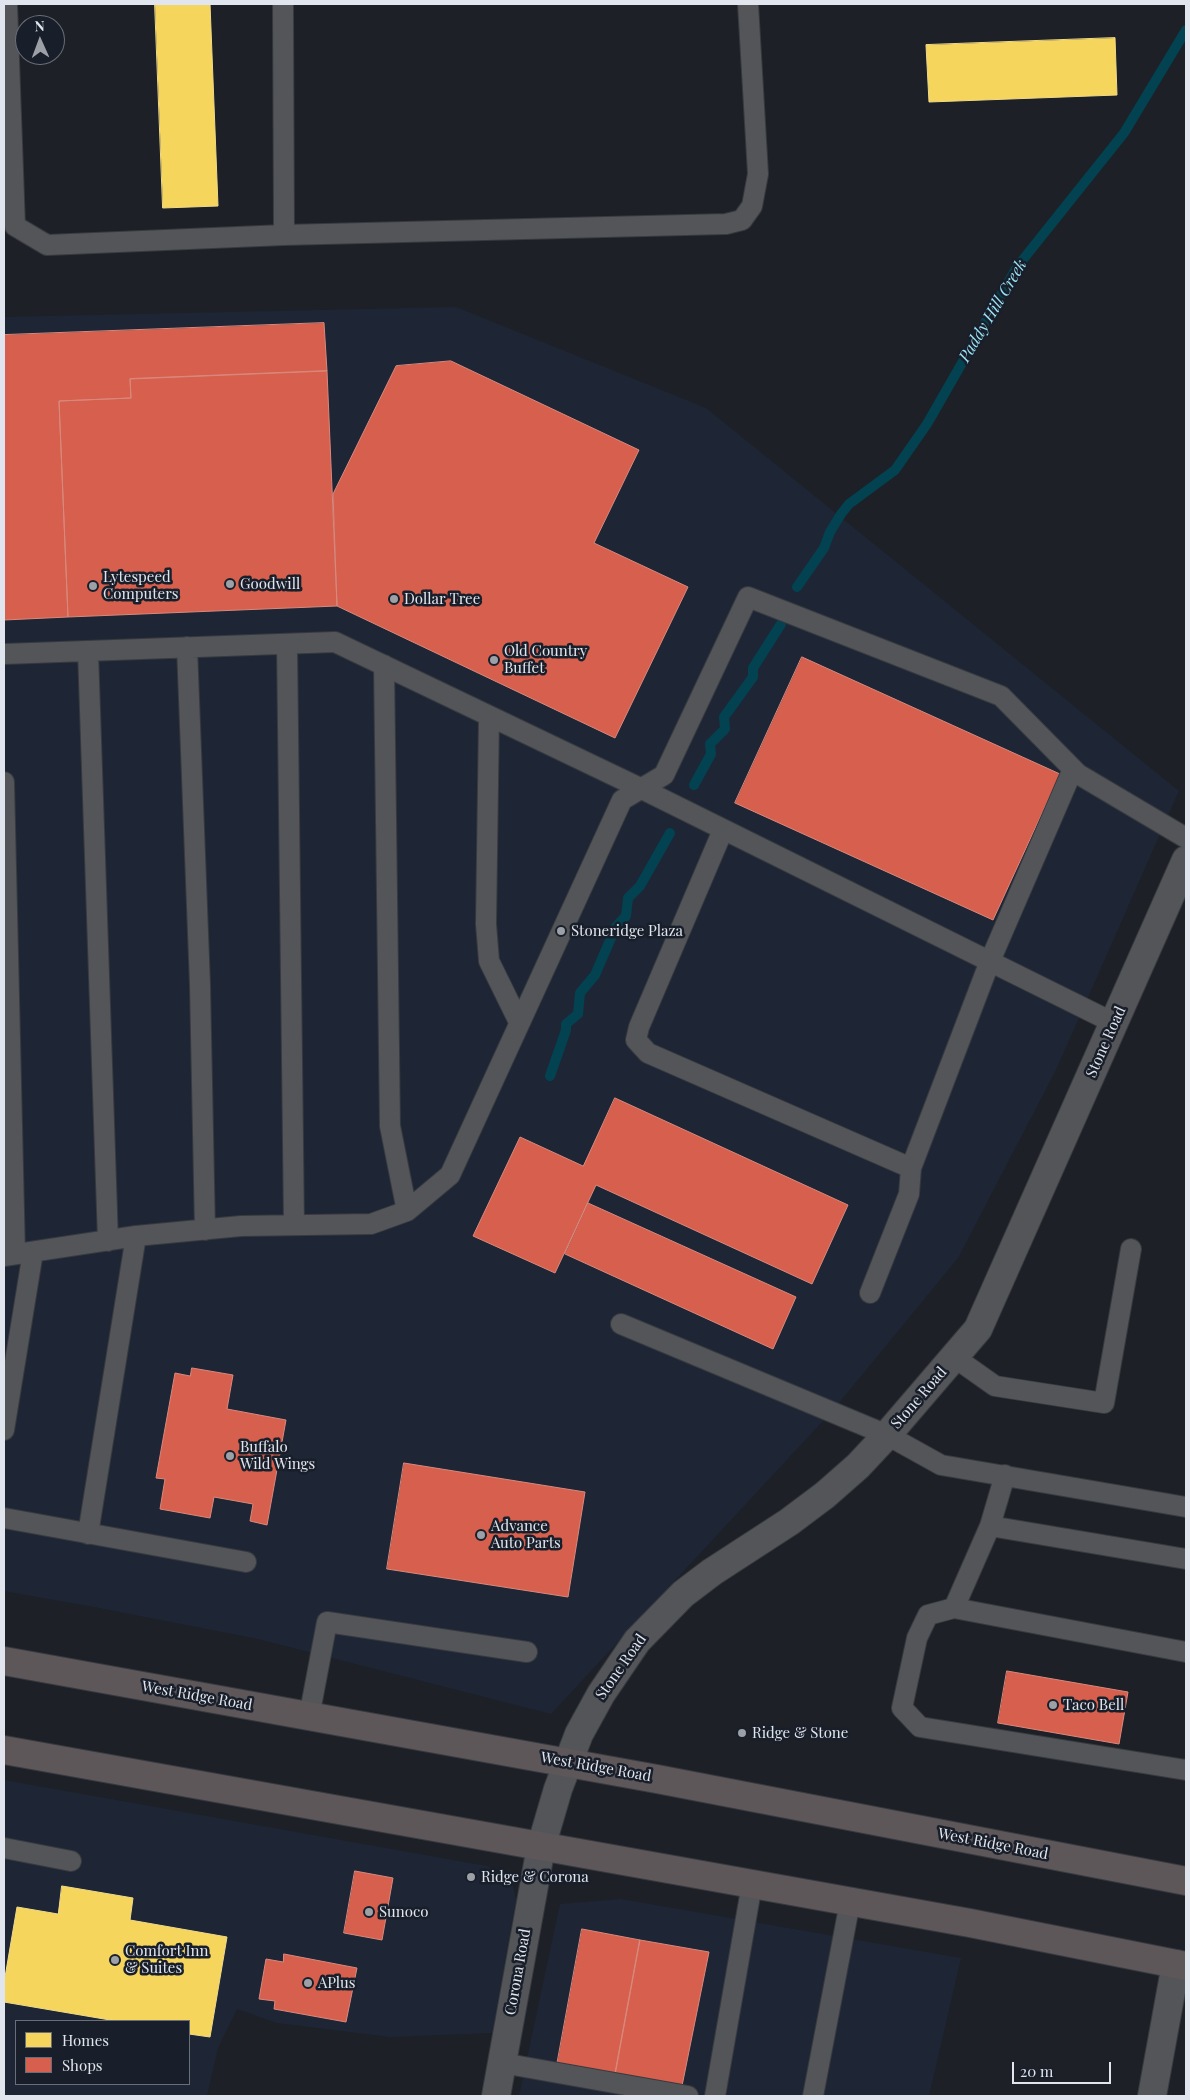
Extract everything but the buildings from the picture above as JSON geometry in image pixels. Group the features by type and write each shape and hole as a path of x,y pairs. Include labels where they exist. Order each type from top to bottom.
{"highway":[{"name":"West Ridge Road","path":"4,1661 567,1762 1186,1881"},
{"path":"4,1750 752,1884 1181,1965"}],"street":[{"name":"Stone Road","path":"541,1847 567,1762 601,1694 637,1642 657,1619 712,1572 825,1495 887,1436 978,1329 1186,860"},
{"name":"Corona Road","path":"496,2096 541,1847"},
{"path":"1152,2096 1181,1965"}],"lane":[{"path":"7,4 6,56 15,226 47,245 284,235 726,224 742,220 752,206 758,174 748,4"},
{"path":"282,4 284,235"},
{"path":"17,1254 136,1236 241,1226 371,1224 407,1211 450,1175 622,800 664,774 748,597 1001,696 1078,774 1186,838"},
{"path":"4,654 335,642 640,788 1114,1023"},
{"path":"287,644 294,1225"},
{"path":"187,647 200,985 205,1230"},
{"path":"88,651 108,1241"},
{"path":"384,665 390,1126 407,1211"},
{"path":"490,716 486,924 489,961 519,1022"},
{"path":"870,1293 908,1194 911,1168 990,961 1073,769"},
{"path":"4,782 17,1254 4,1430"},
{"path":"723,830 639,1026 636,1040 648,1053 911,1168"},
{"path":"88,1534 136,1236"},
{"path":"954,1357 995,1386 1104,1403 1131,1249"},
{"path":"621,1324 887,1436 941,1465 1186,1507"},
{"path":"954,1608 990,1526 1005,1475"},
{"path":"4,1518 246,1562"},
{"path":"990,1526 1186,1559"},
{"path":"1186,1652 954,1608 928,1615 917,1638 902,1708 920,1727 1186,1770"},
{"path":"309,1717 327,1622 527,1652"},
{"path":"4,1848 71,1861"},
{"path":"715,2096 752,1884"},
{"path":"813,2096 850,1902"},
{"path":"502,2063 688,2096"}],"shaded area":[{"name":"Stoneridge Plaza","path":"456,307 706,408 1179,791 1056,1070 958,1258 834,1409 551,1714 258,1639 4,1591 4,317"},
{"path":"4,1780 487,1866 503,1875 513,1887 516,1899 492,2033 390,2037 277,2023 237,2009 218,2048 207,2096 4,2096"},
{"path":"621,1899 961,1958 929,2096 519,2096 560,1904"}],"waterway":[{"name":"Paddy Hill Creek","path":"797,587 824,548 830,532 849,504 895,470 927,424 1017,267 1124,133 1186,30"},
{"name":"Paddy Hill Creek","path":"694,785 711,754 710,744 725,729 724,717 753,677 753,668 781,624"},
{"name":"Paddy Hill Creek","path":"550,1076 566,1030 566,1024 578,1014 580,993 595,975 611,938 611,932 626,916 628,898 640,886 670,833"}],"place":[{"name":"Goodwill","path":"230,584"},
{"name":"Lytespeed Computers","path":"93,586"},
{"name":"Dollar Tree","path":"394,599"},
{"name":"Old Country Buffet","path":"494,660"},
{"name":"Stoneridge Plaza","path":"561,931"},
{"name":"Buffalo Wild Wings","path":"230,1456"},
{"name":"Advance Auto Parts","path":"481,1535"},
{"name":"Taco Bell","path":"1053,1705"},
{"name":"Ridge & Stone","path":"742,1733"},
{"name":"Ridge & Corona","path":"471,1877"},
{"name":"Sunoco","path":"369,1912"},
{"name":"Comfort Inn & Suites","path":"115,1960"},
{"name":"APlus","path":"308,1983"}]}
